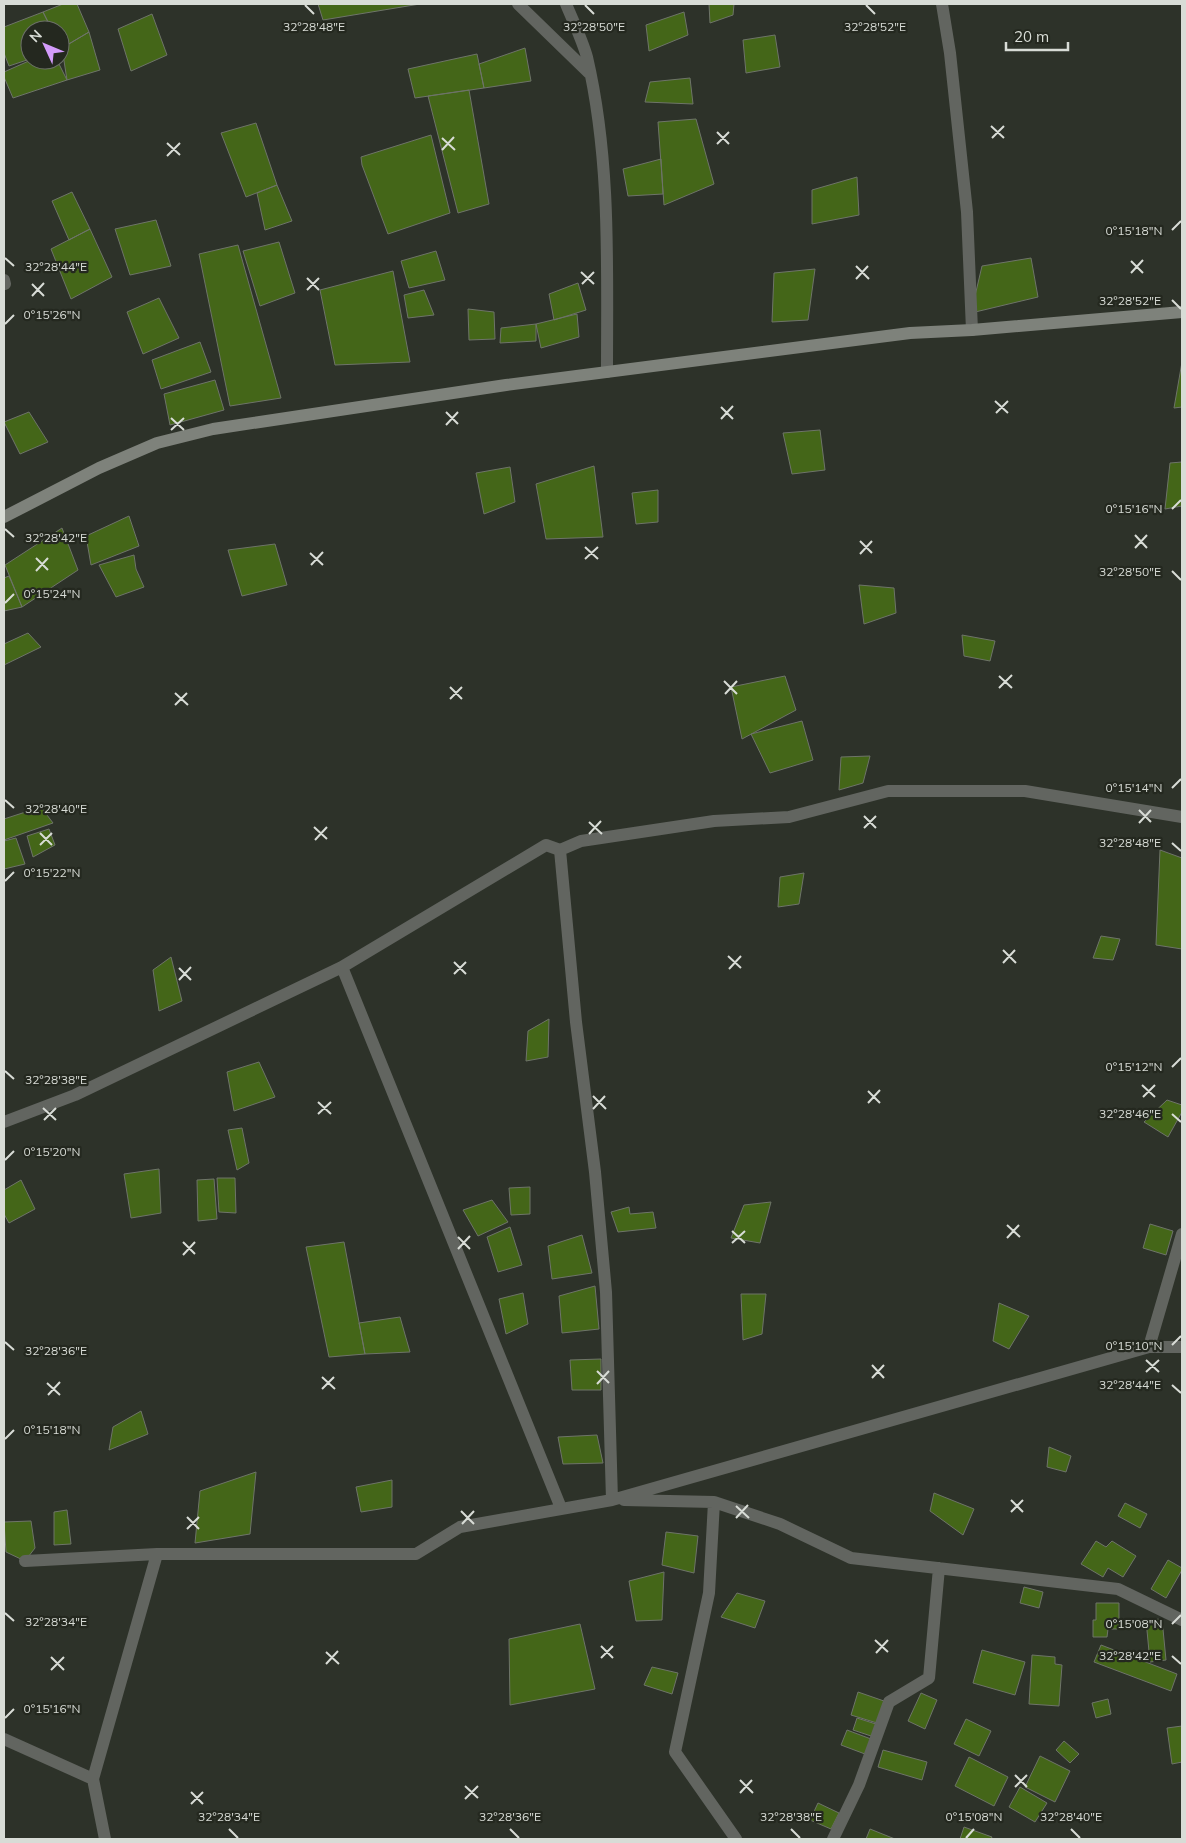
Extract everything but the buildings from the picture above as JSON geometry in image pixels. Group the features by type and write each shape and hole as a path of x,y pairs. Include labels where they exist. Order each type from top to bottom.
{"street":[{"path":"518,4 589,73"},
{"path":"566,4 586,55 599,129 607,221 607,372"},
{"path":"942,4 950,53 967,212 972,330"},
{"path":"4,517 99,468 157,444 213,429 496,386 910,333 972,330 1182,312"},
{"path":"4,1122 74,1095 342,966 546,845 560,850 581,841 714,821 789,817 888,791 1025,790 1182,816"},
{"path":"560,850 576,1022 595,1172 606,1292 612,1500"},
{"path":"342,966 562,1508"},
{"path":"1149,1347 1182,1234"},
{"path":"26,1561 158,1554 416,1554 460,1527 612,1500 1149,1347 1182,1347"},
{"path":"612,1500 714,1502 780,1524 851,1558 1118,1589 1182,1620"},
{"path":"714,1502 709,1593 675,1752 736,1839"},
{"path":"104,1839 93,1779 158,1554"},
{"path":"833,1839 859,1785 889,1702 929,1678 940,1568"},
{"path":"4,1739 93,1779"}]}
